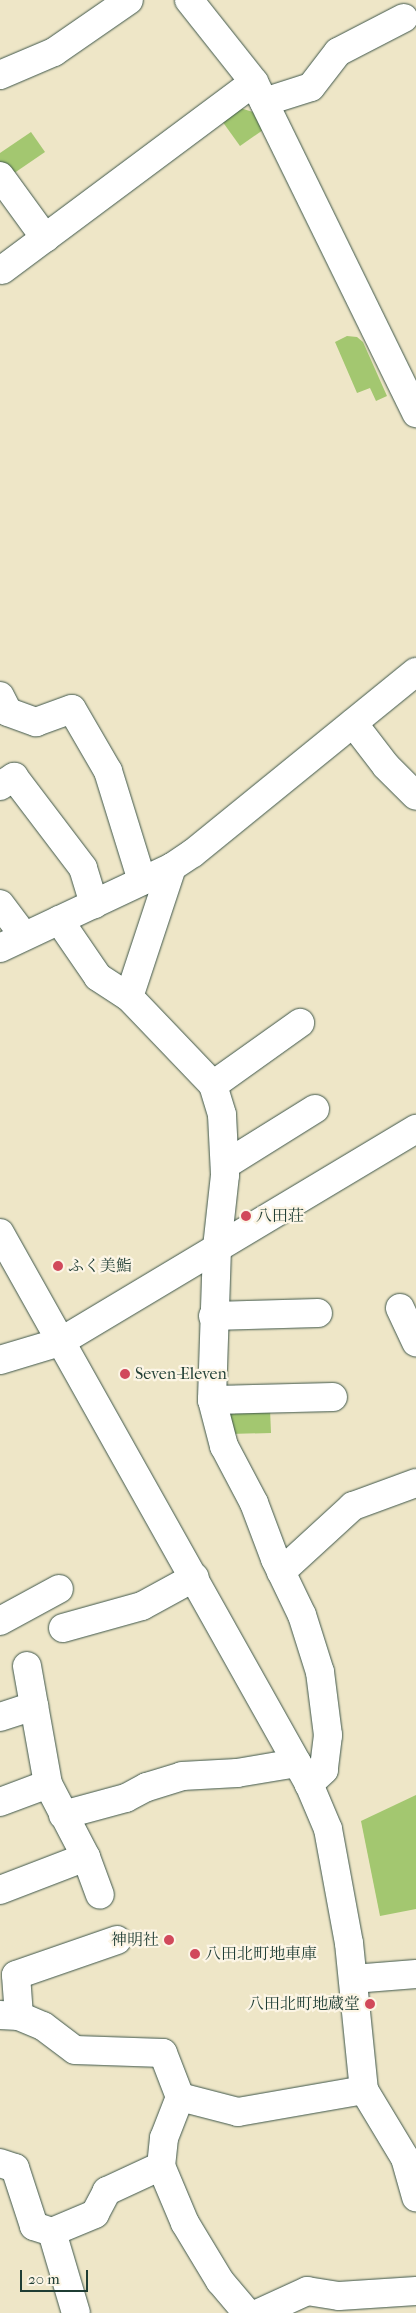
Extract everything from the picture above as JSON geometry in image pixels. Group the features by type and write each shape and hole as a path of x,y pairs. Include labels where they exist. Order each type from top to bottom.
{"street":[{"path":"0,75 54,52 129,0"},
{"path":"189,0 259,92 416,413"},
{"path":"2,270 45,238 259,92 311,86 338,52 404,18"},
{"path":"0,176 45,238"},
{"path":"0,948 172,867 416,672"},
{"path":"0,696 8,712 36,722 72,709 108,771 142,881"},
{"path":"353,723 386,766 416,796"},
{"path":"0,786 14,777 83,868 94,904"},
{"path":"129,997 172,867"},
{"path":"0,904 24,936"},
{"path":"59,920 98,977 129,997 213,1085 222,1115 224,1164 213,1316 212,1400 224,1446 254,1504 281,1572 302,1615 320,1672 328,1735 324,1770 303,1774 237,1773 182,1776 147,1787 126,1798 63,1815"},
{"path":"213,1085 300,1023"},
{"path":"224,1164 315,1109"},
{"path":"0,1360 60,1342 416,1129"},
{"path":"0,1233 60,1342 195,1577 303,1774 328,1830 353,1979 364,2090 411,2156 416,2197"},
{"path":"400,1308 416,1343"},
{"path":"213,1316 318,1313"},
{"path":"212,1400 333,1397"},
{"path":"281,1572 353,1506 416,1483"},
{"path":"0,1621 55,1580 71,1626 142,1606 195,1577"},
{"path":"26,1666 48,1784 86,1857 100,1895"},
{"path":"0,1716 34,1706"},
{"path":"0,1802 48,1784"},
{"path":"0,1890 86,1857"},
{"path":"117,1940 16,1976 9,2016 43,2026 75,2050 163,2053 180,2097 164,2138 161,2166 185,2224 220,2282 247,2313"},
{"path":"353,1979 416,1974"},
{"path":"180,2097 238,2112 364,2090"},
{"path":"0,2163 15,2168 34,2226 52,2232 95,2214 107,2191 161,2166"},
{"path":"52,2232 76,2313"},
{"path":"259,2313 307,2291 339,2296 416,2291"}],"green space":[{"path":"240,108 253,112 263,130 240,146 222,121"},
{"path":"31,132 45,152 7,178 0,167 0,153"},
{"path":"347,336 357,337 363,342 387,396 376,401 370,388 357,393 335,342"},
{"path":"270,1409 271,1433 229,1434 225,1420 232,1410"},
{"path":"416,1795 416,1909 380,1916 361,1821"}],"place":[{"name":"八田荘","path":"246,1216"},
{"name":"ふく美鮨","path":"58,1266"},
{"name":"Seven-Eleven","path":"125,1374"},
{"name":"神明社","path":"169,1940"},
{"name":"八田北町地車庫","path":"195,1954"},
{"name":"八田北町地蔵堂","path":"370,2004"}]}
